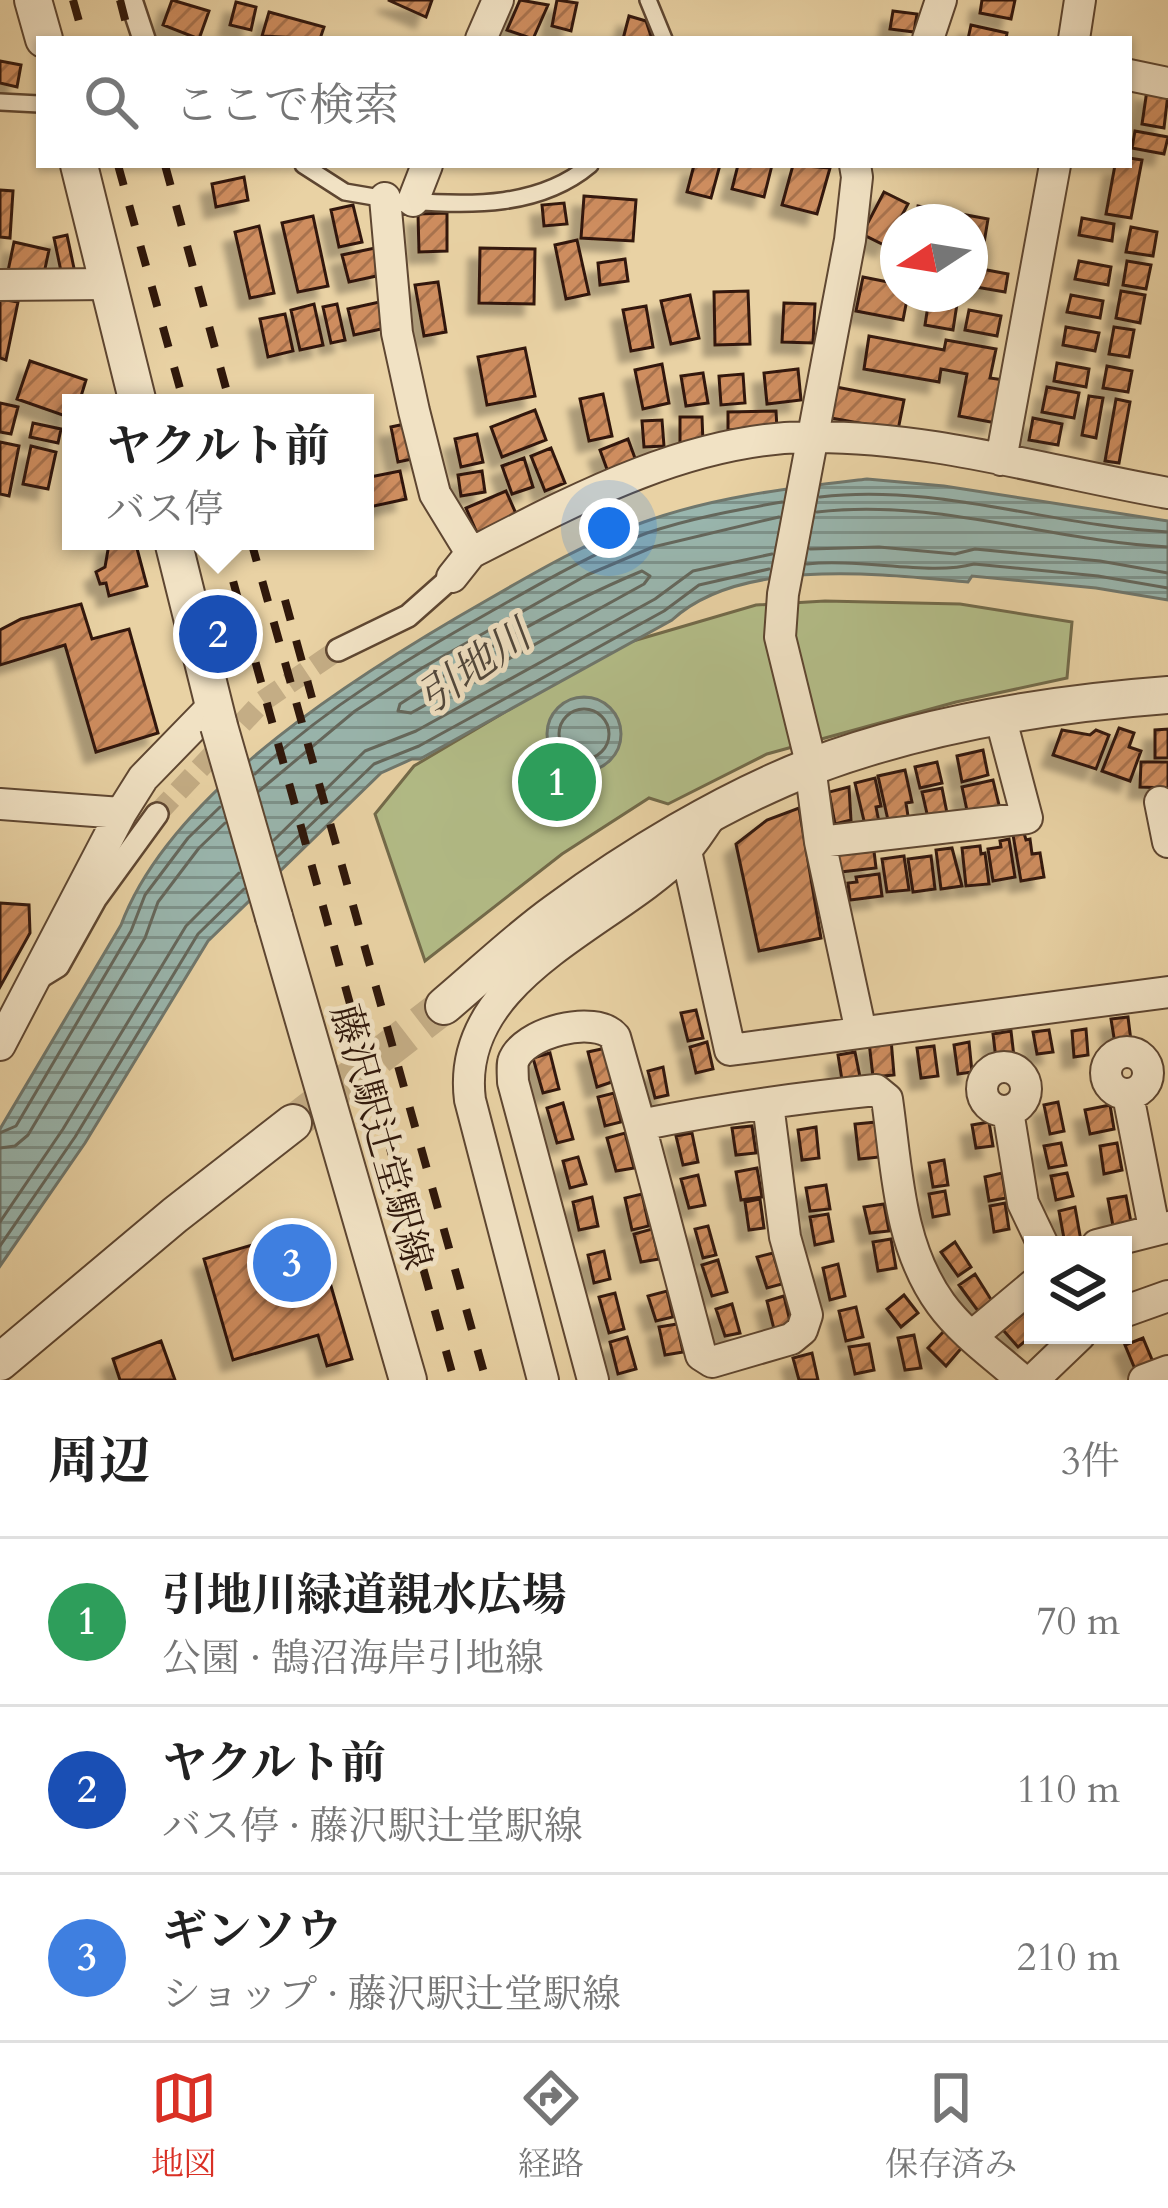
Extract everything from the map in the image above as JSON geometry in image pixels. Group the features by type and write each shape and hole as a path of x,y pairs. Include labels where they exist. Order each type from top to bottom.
{"street":[{"path":"33,0 43,36"},
{"path":"130,0 143,36"},
{"path":"482,36 498,0"},
{"path":"929,36 941,0"},
{"path":"1074,36 1080,0"},
{"path":"1132,76 1168,82"},
{"path":"80,168 136,394"},
{"path":"426,168 399,200 398,333 436,494 461,565"},
{"path":"855,168 850,240 783,594 780,637 861,1032"},
{"path":"1001,460 1054,168"},
{"path":"0,285 108,284"},
{"path":"338,650 408,616 461,565 591,492 740,445 812,437 901,444 1168,493"},
{"path":"0,1046 143,778 217,716 175,550"},
{"path":"444,1006 554,913 634,859 810,767 963,722 1073,702 1168,694"},
{"name":"藤沢駅辻堂駅線","path":"217,716 408,1380"},
{"path":"820,842 1027,818 1000,716"},
{"path":"1160,802 1168,842"},
{"path":"0,804 121,813"},
{"path":"34,981 58,965 96,898 158,814"},
{"path":"543,1380 470,1100 470,1054 491,1008 522,975 686,851 711,816"},
{"path":"686,851 730,1049 1168,992"},
{"path":"593,1380 513,1082 513,1063 521,1049 540,1036 589,1024 607,1027 615,1037 701,1355 712,1362 791,1339 802,1330 807,1315 785,1237 768,1104"},
{"path":"640,1125 877,1090 887,1099 907,1235 921,1274 943,1307 1022,1380"},
{"path":"1128,1095 1161,1228 1130,1236"},
{"path":"1008,1111 1023,1203 1039,1236"},
{"path":"0,1362 293,1123"},
{"path":"972,1336 1024,1293"},
{"path":"1132,1309 1168,1296"},
{"path":"1034,1380 1071,1344"}],"lane":[{"path":"648,0 663,36"},
{"path":"0,102 36,104"},
{"path":"307,168 345,192 487,204 556,187 585,168"}],"green space":[{"path":"825,601 960,604 1072,622 1067,678 956,702 767,754 668,804 649,798 562,854 425,961 375,814 414,766 616,646 756,605"}],"water":[{"name":"引地川","path":"867,479 944,486 1168,521 1168,600 972,576 968,582 813,574 735,586 701,600 420,759 381,773 208,941 85,1143 0,1266 0,1129 146,875 183,826 227,780 278,737 387,660 584,547 699,506"},
{"path":"584,697 610,708 621,734 610,760 584,771 558,760 547,734 558,708"}],"building":[{"path":"172,0 209,11 200,36 163,25"},
{"path":"388,0 432,0 426,17"},
{"path":"520,0 548,5 534,36 507,30"},
{"path":"557,0 577,3 571,31 552,26"},
{"path":"982,0 1015,0 1011,19 980,13"},
{"path":"236,2 256,7 251,30 230,25"},
{"path":"893,11 917,14 914,32 890,29"},
{"path":"269,12 324,27 321,36 262,36"},
{"path":"629,16 646,21 651,36 624,36"},
{"path":"971,25 1007,33 1006,36 969,36"},
{"path":"0,61 21,65 17,87 0,83"},
{"path":"1147,90 1168,94 1164,128 1142,124"},
{"path":"1135,131 1168,137 1164,154 1132,148"},
{"path":"1132,158 1142,160 1131,218 1106,214 1114,168 1132,168"},
{"path":"693,168 719,168 711,198 687,192"},
{"path":"737,168 771,168 764,197 732,189"},
{"path":"792,168 830,168 817,214 782,205"},
{"path":"244,177 248,200 216,207 212,184"},
{"path":"0,190 13,191 10,238 0,237"},
{"path":"884,192 908,204 880,204 880,243 862,234"},
{"path":"584,196 636,200 633,241 581,238"},
{"path":"564,203 567,224 544,226 542,205"},
{"path":"353,205 362,242 339,247 331,210"},
{"path":"447,213 447,251 419,252 418,214"},
{"path":"313,216 328,286 298,292 282,223"},
{"path":"1082,218 1114,224 1112,241 1079,235"},
{"path":"259,226 274,293 250,298 235,232"},
{"path":"1131,227 1157,232 1153,256 1126,252"},
{"path":"67,235 75,273 62,276 54,238"},
{"path":"577,240 589,294 566,299 555,245"},
{"path":"14,242 49,250 43,278 8,271"},
{"path":"375,248 381,275 349,282 342,255"},
{"path":"480,248 535,249 534,304 479,303"},
{"path":"625,259 628,281 600,285 598,263"},
{"path":"1079,261 1111,267 1108,285 1075,279"},
{"path":"1127,261 1151,265 1146,289 1123,285"},
{"path":"988,270 1008,274 1005,292 988,289"},
{"path":"863,277 880,280 880,312 905,312 903,320 856,311"},
{"path":"438,282 446,332 424,336 415,285"},
{"path":"748,291 750,344 715,345 714,292"},
{"path":"1121,291 1145,295 1140,323 1116,318"},
{"path":"690,295 699,338 671,344 661,301"},
{"path":"1071,295 1103,301 1100,318 1067,312"},
{"path":"0,299 18,302 6,360 0,358"},
{"path":"384,301 390,327 354,335 348,309"},
{"path":"784,303 815,304 813,343 782,342"},
{"path":"314,304 323,345 300,350 291,310"},
{"path":"337,304 345,340 331,343 323,307"},
{"path":"646,306 653,347 631,351 623,310"},
{"path":"927,312 956,312 953,330 925,325"},
{"path":"969,312 1001,316 997,336 965,330"},
{"path":"285,314 293,351 268,357 260,319"},
{"path":"1066,327 1099,333 1095,351 1063,345"},
{"path":"1114,327 1134,330 1129,357 1109,354"},
{"path":"869,336 944,350 946,340 996,349 990,378 1004,380 996,423 959,416 967,374 941,369 939,382 864,369"},
{"path":"525,348 535,396 487,405 478,357"},
{"path":"30,361 86,380 82,394 62,394 62,415 17,399"},
{"path":"1057,363 1089,369 1086,387 1054,381"},
{"path":"662,364 669,403 643,409 635,370"},
{"path":"1107,366 1132,371 1128,392 1103,388"},
{"path":"798,369 801,400 767,404 764,373"},
{"path":"703,373 708,403 686,406 681,376"},
{"path":"743,374 745,403 721,405 719,376"},
{"path":"836,387 904,400 898,430 831,418"},
{"path":"1047,387 1079,393 1074,418 1042,412"},
{"path":"603,394 612,436 589,441 580,399"},
{"path":"1089,396 1103,398 1096,438 1082,435"},
{"path":"1116,399 1130,402 1119,463 1105,461"},
{"path":"0,403 18,407 11,434 0,432"},
{"path":"535,410 546,440 502,457 491,427"},
{"path":"776,411 777,429 728,430 728,412"},
{"path":"680,417 702,417 703,443 680,443"},
{"path":"1033,418 1062,424 1058,445 1029,440"},
{"path":"662,420 664,446 644,447 642,421"},
{"path":"414,422 421,457 398,462 391,427"},
{"path":"33,423 61,429 58,443 30,437"},
{"path":"477,434 483,462 461,467 455,439"},
{"path":"628,439 636,461 608,472 600,450"},
{"path":"0,442 19,446 9,496 0,494"},
{"path":"31,446 56,452 48,489 23,484"},
{"path":"551,448 565,483 545,491 531,456"},
{"path":"524,458 533,487 512,494 502,466"},
{"path":"400,471 406,499 374,506 374,476"},
{"path":"482,471 485,492 461,496 458,475"},
{"path":"506,491 517,516 477,533 466,508"},
{"path":"108,550 137,550 147,586 109,596 96,572 105,567"},
{"path":"81,604 92,639 129,629 158,733 96,752 65,645 0,665 0,630 21,619"},
{"path":"1119,728 1134,733 1129,747 1141,751 1130,781 1102,771"},
{"path":"1168,729 1168,758 1155,758 1155,730"},
{"path":"1062,730 1109,735 1096,769 1053,755"},
{"path":"983,750 988,775 962,782 957,756"},
{"path":"937,762 942,783 920,788 915,767"},
{"path":"1141,762 1168,762 1168,788 1140,787"},
{"path":"905,770 912,802 906,803 908,816 888,820 878,776"},
{"path":"875,778 879,822 865,825 855,783"},
{"path":"993,780 1000,809 968,815 962,787"},
{"path":"849,787 851,820 835,824 829,792"},
{"path":"942,788 947,813 928,818 922,792"},
{"path":"799,808 821,938 759,951 736,844 767,820"},
{"path":"1024,833 1032,854 1040,853 1044,877 1021,881 1013,835"},
{"path":"1009,839 1015,877 993,881 988,849 1001,847 1000,841"},
{"path":"980,846 989,884 966,886 962,848"},
{"path":"952,848 962,886 941,889 936,850"},
{"path":"874,851 876,868 840,872 838,855"},
{"path":"904,856 909,890 887,892 882,859"},
{"path":"931,856 935,889 913,892 908,859"},
{"path":"879,874 882,896 850,900 848,883"},
{"path":"0,903 29,905 30,933 0,987"},
{"path":"696,1010 703,1038 688,1041 681,1013"},
{"path":"1128,1017 1131,1041 1115,1044 1111,1019"},
{"path":"1086,1029 1088,1055 1074,1057 1072,1031"},
{"path":"1049,1030 1053,1052 1037,1054 1033,1032"},
{"path":"1011,1031 1014,1057 996,1059 993,1034"},
{"path":"891,1039 894,1075 873,1077 869,1042"},
{"path":"707,1042 713,1069 696,1073 690,1047"},
{"path":"969,1042 972,1072 958,1074 954,1045"},
{"path":"934,1046 938,1076 921,1078 917,1048"},
{"path":"606,1048 615,1081 597,1087 588,1052"},
{"path":"855,1052 860,1077 842,1080 838,1055"},
{"path":"550,1053 559,1089 543,1093 533,1058"},
{"path":"663,1067 668,1095 655,1098 648,1071"},
{"path":"614,1093 621,1122 605,1126 598,1097"},
{"path":"1058,1102 1064,1131 1050,1134 1044,1105"},
{"path":"563,1103 573,1139 557,1143 547,1108"},
{"path":"1110,1105 1114,1129 1090,1134 1085,1110"},
{"path":"877,1122 880,1157 859,1159 855,1124"},
{"path":"989,1122 993,1146 976,1148 972,1125"},
{"path":"752,1126 756,1153 736,1155 732,1128"},
{"path":"816,1127 819,1158 802,1160 798,1130"},
{"path":"625,1133 634,1168 616,1171 607,1138"},
{"path":"692,1133 698,1162 683,1165 676,1136"},
{"path":"1061,1143 1066,1165 1049,1168 1044,1146"},
{"path":"1117,1143 1122,1170 1104,1174 1100,1146"},
{"path":"578,1157 586,1184 570,1188 563,1161"},
{"path":"944,1160 948,1185 933,1187 929,1163"},
{"path":"757,1168 762,1197 741,1200 736,1172"},
{"path":"1002,1173 1006,1198 989,1201 985,1177"},
{"path":"1067,1173 1073,1196 1056,1200 1051,1176"},
{"path":"698,1175 705,1205 689,1208 681,1179"},
{"path":"826,1185 830,1209 810,1211 806,1188"},
{"path":"945,1191 949,1214 933,1217 929,1194"},
{"path":"642,1194 649,1226 632,1230 625,1198"},
{"path":"1126,1196 1131,1222 1113,1226 1108,1199"},
{"path":"592,1197 598,1226 579,1230 573,1202"},
{"path":"760,1199 764,1228 749,1230 745,1202"},
{"path":"1005,1203 1009,1229 994,1232 990,1206"},
{"path":"884,1204 889,1231 870,1233 864,1207"},
{"path":"1075,1207 1080,1236 1064,1236 1059,1211"},
{"path":"828,1214 833,1241 815,1245 810,1217"},
{"path":"708,1226 716,1255 703,1258 695,1229"},
{"path":"314,1227 352,1359 327,1366 318,1335 233,1360 204,1259"},
{"path":"652,1229 659,1259 641,1262 634,1234"},
{"path":"891,1239 896,1268 878,1271 873,1242"},
{"path":"955,1242 971,1267 958,1276 941,1252"},
{"path":"604,1251 610,1279 594,1283 588,1255"},
{"path":"773,1253 782,1284 767,1288 757,1257"},
{"path":"718,1260 727,1292 712,1296 702,1265"},
{"path":"838,1264 845,1296 830,1300 823,1268"},
{"path":"975,1274 992,1301 978,1311 959,1285"},
{"path":"667,1291 673,1317 656,1321 648,1296"},
{"path":"615,1293 624,1329 609,1333 599,1297"},
{"path":"904,1295 918,1313 901,1327 887,1309"},
{"path":"784,1296 791,1326 774,1329 767,1301"},
{"path":"732,1304 740,1333 725,1336 716,1309"},
{"path":"856,1307 863,1337 846,1341 839,1311"},
{"path":"1024,1313 1024,1342 1018,1347 1003,1330"},
{"path":"677,1324 683,1352 665,1355 659,1327"},
{"path":"947,1328 964,1345 946,1366 928,1348"},
{"path":"914,1335 921,1368 905,1370 898,1338"},
{"path":"627,1337 636,1369 618,1374 610,1342"},
{"path":"1143,1338 1153,1362 1135,1369 1125,1345"},
{"path":"161,1341 175,1380 120,1380 113,1359"},
{"path":"869,1344 874,1370 855,1374 849,1347"},
{"path":"812,1353 818,1380 799,1380 793,1358"}],"tunnel":[{"path":"157,814 263,701 338,650"},
{"path":"293,1123 444,1006"}],"railway":[{"path":"73,0 83,36"},
{"path":"120,0 129,36"},
{"path":"119,168 182,394"},
{"path":"166,168 228,394"},
{"path":"224,550 454,1380"},
{"path":"254,550 486,1380"},
{"path":"285,600 312,698"}],"place":[{"name":"ヤクルト前","path":"218,634"},
{"name":"引地川緑道親水広場","path":"557,782"},
{"name":"ギンソウ","path":"292,1263"}]}
